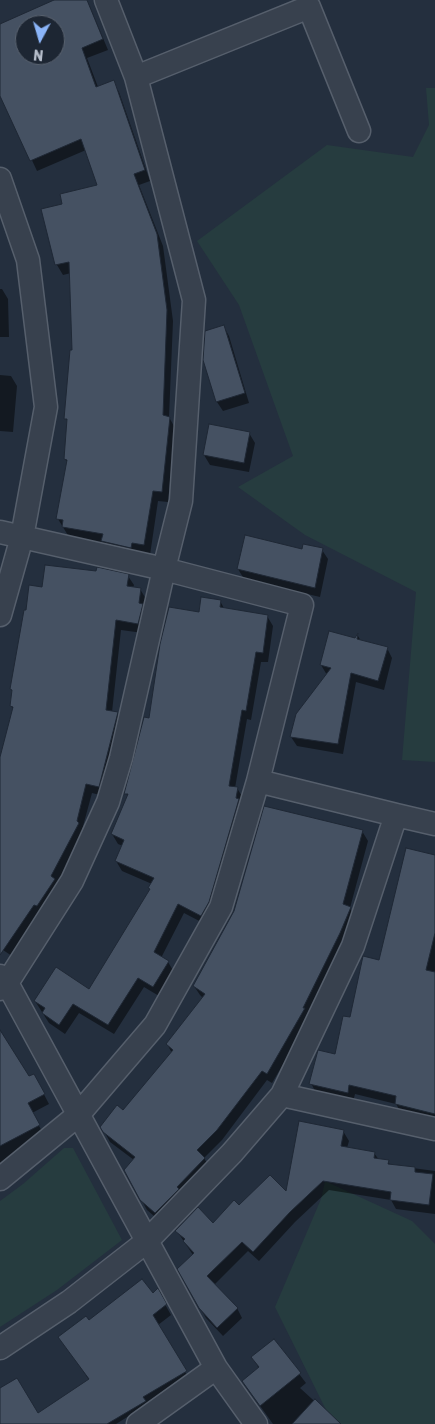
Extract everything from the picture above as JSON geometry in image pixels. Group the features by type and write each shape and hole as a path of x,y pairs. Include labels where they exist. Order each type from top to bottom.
{"street":[{"path":"106,0 136,77 194,300 181,501 121,758 108,802 72,881 2,983 78,1115 216,1368 256,1424"},
{"path":"136,77 318,4 359,131"},
{"path":"0,179 28,260 46,408 22,537 0,615"},
{"path":"0,532 164,569 302,605 258,781 221,907 155,1025 78,1115 0,1178"},
{"path":"258,781 435,824"},
{"path":"0,1348 69,1302 146,1242 232,1153 282,1096 353,946 396,814"},
{"path":"282,1096 435,1129"},
{"path":"138,1424 216,1368"}],"green space":[{"path":"426,88 435,88 435,762 402,760 416,592 305,535 238,487 293,456 239,305 197,241 327,145 413,157 429,125"},
{"path":"64,1148 73,1148 122,1240 57,1290 0,1327 0,1201 23,1184"},
{"path":"325,1181 412,1221 435,1244 435,1424 333,1424 275,1307 321,1199"}],"building":[{"path":"54,0 87,0 103,39 82,48 96,87 114,80 145,170 134,174 157,234 167,310 163,415 170,417 162,492 153,491 144,545 132,543 131,548 101,541 103,534 62,527 63,520 56,519 67,460 64,459 67,419 64,419 70,350 72,350 69,262 55,265 41,209 62,204 60,194 97,185 81,139 30,161 0,96 0,24 15,17 15,65 65,65 65,15 20,15"},
{"path":"224,325 245,393 216,402 203,360 205,331"},
{"path":"209,424 250,432 244,463 203,455"},
{"path":"245,535 302,549 303,544 323,548 315,588 237,569"},
{"path":"45,565 96,571 97,567 129,574 127,586 141,588 139,603 143,604 138,624 116,620 106,710 118,712 99,787 86,784 77,821 79,823 51,876 55,879 37,906 34,905 0,955 0,757 13,707 10,706 12,690 10,689 24,610 26,610 29,585 42,587"},
{"path":"201,597 221,600 220,607 268,615 263,653 256,652 246,711 242,710 229,786 238,787 236,798 239,799 209,902 201,916 178,904 154,952 169,961 153,987 138,978 108,1025 73,1004 59,1025 42,1013 45,1008 34,1001 56,967 89,989 150,889 148,888 154,878 115,861 124,840 111,834 128,794 124,794 144,717 149,718 160,644 169,607 199,612"},
{"path":"329,631 355,638 358,633 357,639 388,647 378,681 351,673 338,744 290,737 296,714 331,668 320,665"},
{"path":"264,806 363,830 343,904 351,907 303,1008 305,1008 267,1074 262,1071 217,1130 197,1150 205,1158 177,1187 179,1189 155,1213 140,1200 124,1170 135,1157 103,1132 100,1127 117,1105 123,1110 173,1050 166,1044 205,994 193,986 234,911"},
{"path":"406,848 435,855 435,933 426,970 435,972 435,1114 395,1104 396,1096 349,1085 348,1093 309,1084 318,1050 335,1054 343,1016 350,1017 363,956 379,960"},
{"path":"0,1030 29,1076 34,1074 45,1094 28,1103 40,1125 0,1146"},
{"path":"299,1121 344,1130 341,1146 375,1152 374,1158 389,1160 388,1164 415,1167 415,1172 433,1174 429,1205 390,1200 391,1192 323,1181 290,1212 253,1252 242,1242 207,1276 238,1308 217,1328 199,1308 177,1269 194,1253 183,1241 185,1239 175,1231 198,1207 213,1223 234,1200 239,1205 270,1175 286,1191"},
{"path":"142,1279 153,1293 158,1288 167,1304 153,1315 187,1371 143,1397 146,1401 107,1424 0,1424 0,1388 17,1378 38,1413 89,1379 58,1337 86,1316 89,1320"},
{"path":"274,1339 301,1373 260,1406 242,1381 259,1367 251,1357"},
{"path":"315,1399 341,1424 292,1424"}]}
